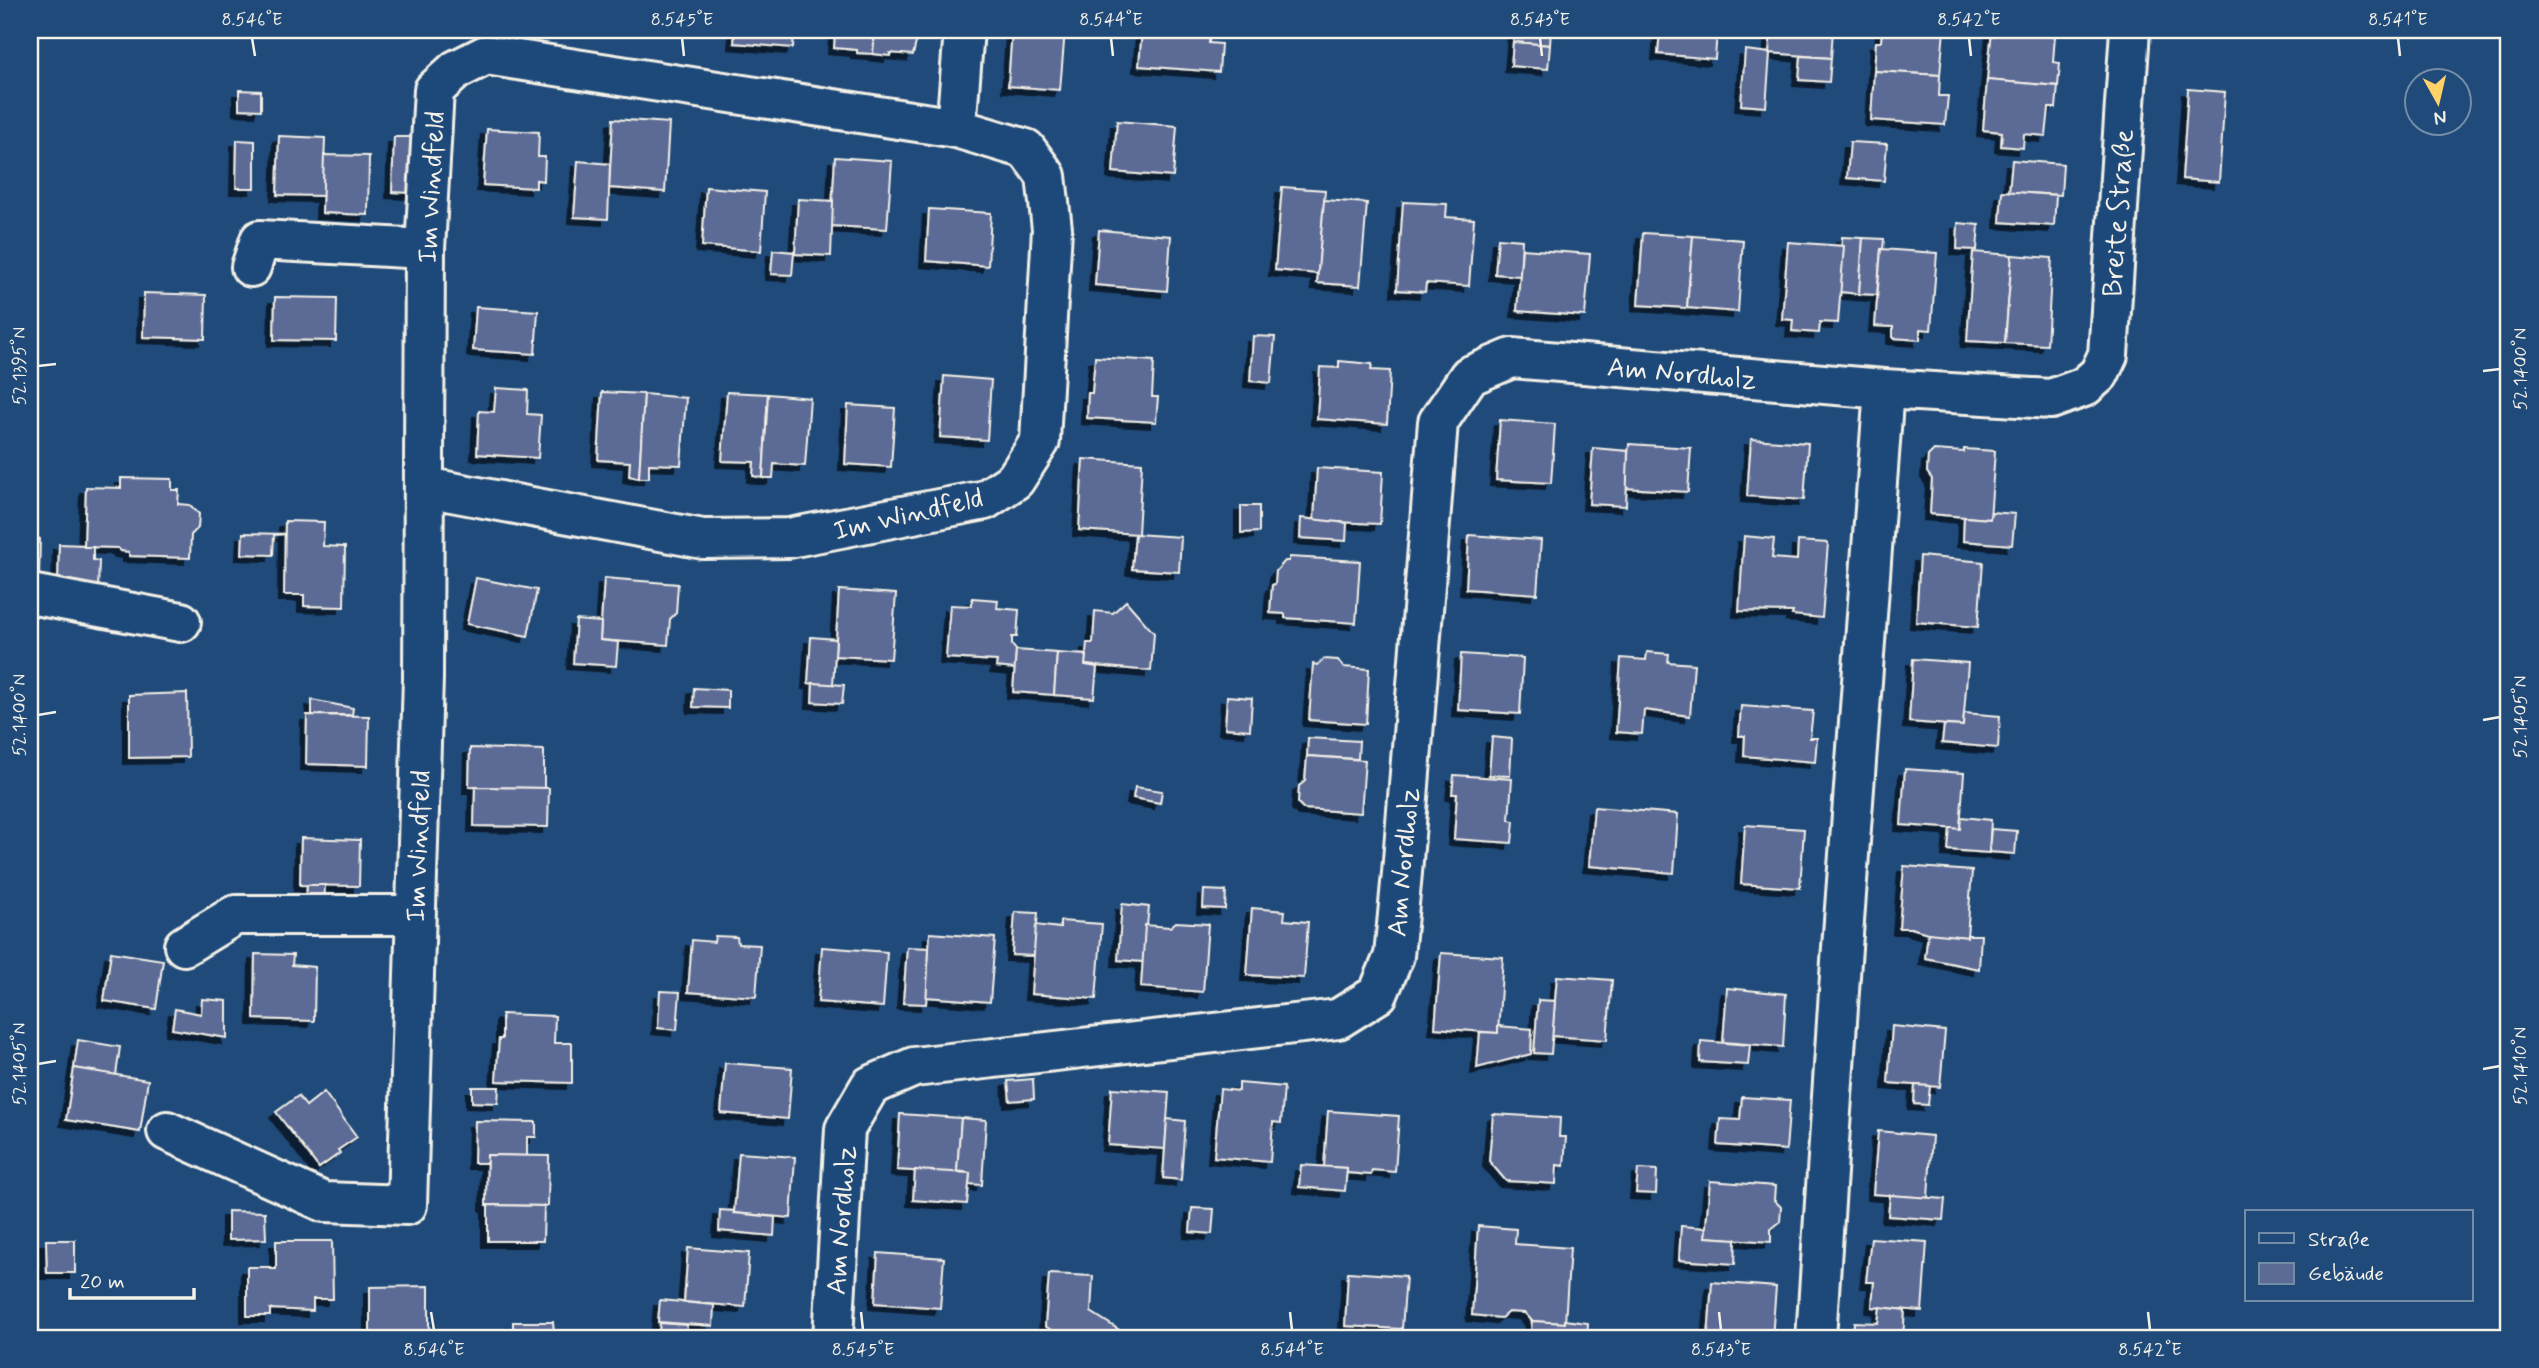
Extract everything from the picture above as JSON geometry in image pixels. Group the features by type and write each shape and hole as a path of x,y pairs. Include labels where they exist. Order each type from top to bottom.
{"street":[{"path":"956,128 964,30"},
{"name":"Breite Straße","path":"2084,387 2099,374 2108,355 2130,30"},
{"name":"Im Windfeld","path":"167,1131 324,1202 407,1205 423,678 425,249 434,90 456,70 486,55 956,128 1026,149 1046,176 1052,229 1040,441 1015,480 985,500 789,538 703,539 425,487"},
{"path":"251,267 260,240 425,249"},
{"name":"Am Nordholz","path":"832,1338 845,1129 870,1086 915,1067 1338,1019 1378,994 1394,956 1438,422 1469,376 1512,358 2051,399 2084,387"},
{"path":"1816,1338 1884,388"},
{"path":"30,594 180,622"},
{"path":"184,946 235,915 414,915"}],"building":[{"path":"735,30 794,30 793,48 734,43"},
{"path":"832,30 875,30 873,54 834,48 835,34"},
{"path":"875,30 919,30 913,55 873,54"},
{"path":"1012,30 1065,30 1060,90 1008,86"},
{"path":"1142,30 1210,30 1209,43 1221,44 1219,72 1139,66"},
{"path":"1514,30 1551,30 1550,45 1513,42"},
{"path":"1660,30 1717,30 1715,59 1658,54"},
{"path":"1771,30 1833,30 1831,58 1769,53"},
{"path":"1882,30 1944,30 1940,75 1874,71 1876,42 1881,42"},
{"path":"1992,30 2055,35 2053,62 2060,63 2058,86 1987,80"},
{"path":"2017,30 2056,30 2055,35"},
{"path":"1513,42 1550,45 1548,69 1511,66"},
{"path":"1745,50 1770,53 1766,107 1741,105"},
{"path":"1801,56 1831,58 1829,82 1799,80"},
{"path":"1874,71 1940,75 1939,96 1948,96 1945,125 1871,120"},
{"path":"1987,80 2058,86 2056,108 2049,108 2046,136 2024,134 2023,148 2001,146 2002,132 1983,130"},
{"path":"2188,89 2225,92 2219,182 2182,179"},
{"path":"239,90 261,91 261,110 239,109"},
{"path":"613,119 669,123 665,192 609,188"},
{"path":"1117,121 1177,126 1173,177 1113,172"},
{"path":"30,128 38,128 39,159 30,159"},
{"path":"487,129 539,132 538,157 545,157 544,181 536,180 536,188 483,185"},
{"path":"279,136 325,138 323,196 277,195"},
{"path":"394,137 413,137 411,193 392,192"},
{"path":"237,140 255,141 255,188 236,188"},
{"path":"1850,142 1887,144 1884,181 1847,178"},
{"path":"324,155 369,156 368,215 322,213"},
{"path":"835,157 892,161 887,229 831,226"},
{"path":"2012,160 2063,164 2061,195 2009,192"},
{"path":"578,161 610,164 608,219 574,217"},
{"path":"706,187 765,192 761,251 702,246"},
{"path":"1282,187 1325,190 1318,274 1275,270"},
{"path":"2002,191 2056,195 2054,226 2000,222"},
{"path":"798,199 833,201 831,256 795,254"},
{"path":"1324,200 1367,203 1360,286 1317,283"},
{"path":"1403,202 1447,204 1446,217 1474,219 1469,286 1426,283 1425,292 1397,290"},
{"path":"929,209 991,213 988,266 926,261"},
{"path":"1958,223 1979,225 1977,250 1957,249"},
{"path":"1099,230 1171,236 1167,291 1095,285"},
{"path":"1643,233 1693,236 1687,308 1638,305"},
{"path":"1693,236 1743,240 1738,312 1687,308"},
{"path":"1842,237 1863,238 1859,294 1840,292"},
{"path":"1498,238 1522,240 1520,276 1495,274"},
{"path":"1863,238 1884,239 1877,295 1859,294"},
{"path":"1788,242 1844,246 1838,323 1820,322 1819,333 1792,331 1793,320 1782,319"},
{"path":"1522,249 1590,254 1585,316 1517,311"},
{"path":"1881,249 1937,253 1931,330 1920,329 1920,340 1893,338 1893,327 1875,326"},
{"path":"773,250 794,252 792,275 771,274"},
{"path":"1973,252 2012,255 2005,343 1967,341"},
{"path":"2012,255 2052,258 2047,345 2005,343"},
{"path":"144,293 206,295 205,339 143,337"},
{"path":"275,297 337,298 336,341 274,340"},
{"path":"476,307 538,311 535,354 473,350"},
{"path":"1253,336 1275,337 1271,383 1250,381"},
{"path":"1095,357 1154,361 1152,397 1158,397 1156,422 1087,418 1088,393 1092,393"},
{"path":"1339,361 1372,364 1371,370 1390,371 1387,424 1317,419 1320,367 1339,368"},
{"path":"944,376 991,380 987,440 940,437"},
{"path":"496,388 528,390 527,414 541,415 538,458 477,454 479,411 494,412"},
{"path":"602,392 644,394 639,478 629,476 630,462 598,460"},
{"path":"727,392 768,394 763,478 753,476 754,462 722,461"},
{"path":"644,394 686,398 681,465 649,464 649,478 639,478"},
{"path":"768,394 810,398 805,466 774,464 773,478 763,478"},
{"path":"848,405 895,408 891,467 845,464"},
{"path":"1500,420 1555,424 1551,483 1496,480"},
{"path":"1751,439 1808,443 1804,500 1747,496"},
{"path":"1629,444 1691,448 1688,492 1625,488"},
{"path":"1593,448 1628,451 1626,506 1589,504"},
{"path":"1964,449 1995,451 1990,519 1930,514 1932,479 1927,472 1928,456 1934,450 1964,452"},
{"path":"1083,459 1142,463 1138,534 1079,530"},
{"path":"1317,468 1383,472 1380,524 1314,521"},
{"path":"121,478 172,479 172,490 179,490 178,504 190,505 199,514 198,528 191,535 190,558 129,556 129,552 118,548 84,547 86,487 121,488"},
{"path":"1241,506 1259,506 1259,532 1241,533"},
{"path":"1991,512 2015,514 2012,545 1963,541 1964,517 1990,519"},
{"path":"1301,518 1347,523 1346,541 1300,538"},
{"path":"285,521 324,522 323,546 345,547 344,607 304,606 304,595 284,595"},
{"path":"243,533 285,534 274,535 273,555 242,554"},
{"path":"1135,534 1181,537 1179,572 1132,569"},
{"path":"30,535 40,539 39,578 30,575"},
{"path":"1469,535 1541,540 1537,594 1466,589"},
{"path":"1744,536 1774,539 1772,558 1797,560 1798,541 1828,543 1822,618 1792,615 1793,612 1739,611"},
{"path":"59,544 93,547 93,560 99,561 98,591 58,584"},
{"path":"1920,556 1983,562 1978,627 1916,622"},
{"path":"1289,557 1360,561 1356,623 1285,618 1285,614 1270,613 1276,571 1285,561 1289,561"},
{"path":"476,578 537,590 528,636 467,624"},
{"path":"604,578 678,584 676,613 670,619 668,645 600,640"},
{"path":"839,590 896,594 891,659 835,656"},
{"path":"972,598 998,600 997,608 1019,610 1017,637 1012,637 1012,645 1016,650 1015,669 996,667 997,661 946,658 950,605 972,606"},
{"path":"1126,601 1154,633 1151,671 1085,665 1087,643 1093,643 1095,611 1113,613"},
{"path":"576,620 601,622 600,640 618,642 616,666 573,663"},
{"path":"811,637 836,639 833,685 808,683"},
{"path":"1016,650 1057,653 1054,695 1013,692"},
{"path":"1647,652 1669,654 1668,662 1694,664 1690,716 1644,710 1642,734 1616,732 1621,658 1646,660"},
{"path":"1057,653 1086,655 1085,665 1097,667 1094,698 1054,695"},
{"path":"1461,654 1523,658 1520,714 1458,710"},
{"path":"1324,659 1338,660 1343,667 1369,669 1366,724 1309,720 1313,664 1317,665"},
{"path":"1913,659 1968,663 1963,726 1909,722"},
{"path":"813,683 844,685 842,704 812,702"},
{"path":"694,688 728,690 728,708 693,707"},
{"path":"187,693 188,757 129,758 129,695"},
{"path":"1227,696 1252,698 1250,730 1225,728"},
{"path":"312,700 353,708 352,715 312,715"},
{"path":"1741,706 1813,711 1810,738 1817,738 1815,762 1744,756 1745,736 1739,736"},
{"path":"1964,713 2000,716 1998,748 1942,743 1944,725 1963,726"},
{"path":"307,715 369,716 368,766 306,764"},
{"path":"1492,737 1512,739 1510,776 1489,775"},
{"path":"1308,738 1359,741 1358,759 1307,756"},
{"path":"470,748 544,750 544,788 469,787"},
{"path":"1307,756 1365,760 1361,813 1304,809 1298,803 1299,786 1305,781"},
{"path":"1905,769 1964,773 1960,829 1901,825"},
{"path":"1454,775 1512,779 1509,820 1514,821 1512,843 1454,839 1457,794 1452,794"},
{"path":"475,787 549,788 548,827 474,826"},
{"path":"1135,787 1162,791 1160,803 1133,798"},
{"path":"1594,807 1678,814 1674,873 1589,866"},
{"path":"1961,817 1991,820 1989,853 1948,850 1950,828 1960,829"},
{"path":"1745,825 1804,829 1800,888 1741,884"},
{"path":"1991,829 2017,831 2015,854 1989,852"},
{"path":"301,838 360,840 359,886 300,885"},
{"path":"1904,866 1972,871 1967,937 1899,928"},
{"path":"307,885 325,885 324,903 306,903"},
{"path":"1204,890 1226,891 1225,909 1203,908"},
{"path":"1122,904 1149,907 1143,962 1118,960"},
{"path":"1252,908 1285,911 1284,920 1308,922 1304,978 1247,975"},
{"path":"1015,912 1038,913 1034,956 1012,955"},
{"path":"1060,921 1102,924 1096,999 1031,994 1036,925 1060,928"},
{"path":"1176,922 1208,924 1203,992 1141,987 1145,925 1170,927"},
{"path":"930,933 995,938 990,1002 926,997"},
{"path":"1928,933 1967,937 1981,935 1979,969 1925,958"},
{"path":"715,936 737,937 738,944 760,945 756,997 688,992 692,940 714,942"},
{"path":"822,947 887,952 883,1007 818,1002"},
{"path":"907,947 929,948 926,1004 903,1003"},
{"path":"111,952 163,960 156,1009 104,1001"},
{"path":"1441,953 1503,957 1498,1033 1435,1028"},
{"path":"255,954 293,955 292,965 315,967 314,1021 254,1019"},
{"path":"1557,976 1612,980 1607,1040 1552,1036"},
{"path":"1727,988 1786,994 1783,1047 1723,1042"},
{"path":"660,991 680,992 677,1030 658,1028"},
{"path":"202,999 227,1001 227,1038 172,1029 175,1009 201,1014"},
{"path":"1538,1000 1555,1001 1551,1054 1534,1053"},
{"path":"502,1014 555,1016 554,1043 572,1043 572,1083 496,1081 499,1039 502,1039"},
{"path":"1498,1026 1532,1029 1531,1054 1477,1068 1480,1032 1498,1033"},
{"path":"1892,1026 1945,1031 1940,1087 1888,1083"},
{"path":"78,1040 120,1047 116,1075 74,1068"},
{"path":"1701,1041 1750,1045 1748,1065 1700,1062"},
{"path":"725,1063 792,1068 788,1119 721,1113"},
{"path":"74,1068 148,1080 140,1132 66,1120"},
{"path":"1033,1079 1034,1099 1010,1101 1008,1081"},
{"path":"1239,1083 1284,1087 1281,1123 1273,1122 1270,1162 1214,1157 1220,1089 1239,1091"},
{"path":"1915,1085 1930,1086 1928,1105 1914,1104"},
{"path":"472,1087 499,1087 498,1103 472,1102"},
{"path":"1112,1088 1169,1092 1165,1149 1108,1145"},
{"path":"324,1092 357,1137 319,1168 276,1112 298,1096 306,1106"},
{"path":"1742,1097 1790,1100 1786,1150 1718,1145 1720,1119 1740,1120"},
{"path":"1328,1111 1399,1116 1395,1172 1372,1170 1371,1175 1347,1173 1347,1168 1324,1167"},
{"path":"900,1114 961,1118 957,1174 897,1170"},
{"path":"1493,1114 1560,1118 1559,1137 1566,1137 1564,1166 1557,1165 1556,1184 1506,1181 1489,1161"},
{"path":"961,1118 986,1120 982,1185 969,1184 970,1173 957,1171"},
{"path":"1167,1119 1185,1121 1181,1180 1163,1178"},
{"path":"475,1121 536,1122 536,1137 527,1137 527,1156 487,1155 487,1163 474,1163"},
{"path":"1878,1131 1932,1136 1928,1198 1873,1194"},
{"path":"739,1153 795,1157 791,1218 734,1213"},
{"path":"487,1155 549,1156 548,1206 486,1205"},
{"path":"1301,1165 1347,1168 1345,1191 1299,1187"},
{"path":"1638,1169 1657,1170 1656,1194 1636,1193"},
{"path":"915,1170 970,1173 967,1204 913,1200"},
{"path":"1710,1181 1775,1186 1774,1200 1781,1207 1780,1222 1771,1229 1771,1242 1705,1237"},
{"path":"1890,1195 1945,1199 1943,1220 1888,1216"},
{"path":"488,1205 544,1206 543,1241 488,1241"},
{"path":"1192,1208 1214,1209 1212,1234 1190,1232"},
{"path":"720,1210 775,1217 774,1236 719,1231"},
{"path":"228,1211 265,1212 266,1239 228,1240"},
{"path":"1478,1226 1516,1229 1515,1244 1570,1248 1565,1323 1532,1321 1525,1313 1508,1312 1501,1318 1472,1315"},
{"path":"1681,1226 1706,1228 1705,1237 1736,1239 1735,1264 1679,1260"},
{"path":"1871,1238 1927,1242 1922,1311 1872,1307 1874,1282 1866,1282"},
{"path":"46,1240 75,1240 75,1273 47,1273"},
{"path":"276,1241 332,1241 333,1299 313,1299 313,1311 270,1309 270,1316 247,1316 247,1267 276,1269"},
{"path":"688,1248 749,1253 745,1307 684,1302"},
{"path":"878,1253 944,1258 940,1308 875,1303"},
{"path":"1348,1272 1406,1276 1402,1329 1345,1326"},
{"path":"1049,1274 1093,1276 1091,1312 1132,1338 1064,1338 1045,1326"},
{"path":"1712,1282 1776,1287 1772,1338 1708,1338"},
{"path":"429,1286 429,1338 370,1338 370,1287"},
{"path":"660,1300 714,1305 713,1326 658,1322"},
{"path":"1880,1307 1905,1310 1903,1338 1853,1338 1854,1322 1878,1323"},
{"path":"1565,1320 1588,1323 1587,1338 1530,1338 1532,1321 1565,1323"},
{"path":"513,1322 553,1322 554,1333 578,1334 578,1338 513,1338"},
{"path":"660,1323 687,1325 686,1338 658,1338"},
{"path":"705,1334 739,1336 705,1338"},
{"path":"1671,1334 1708,1336 1708,1338 1671,1338"}]}
